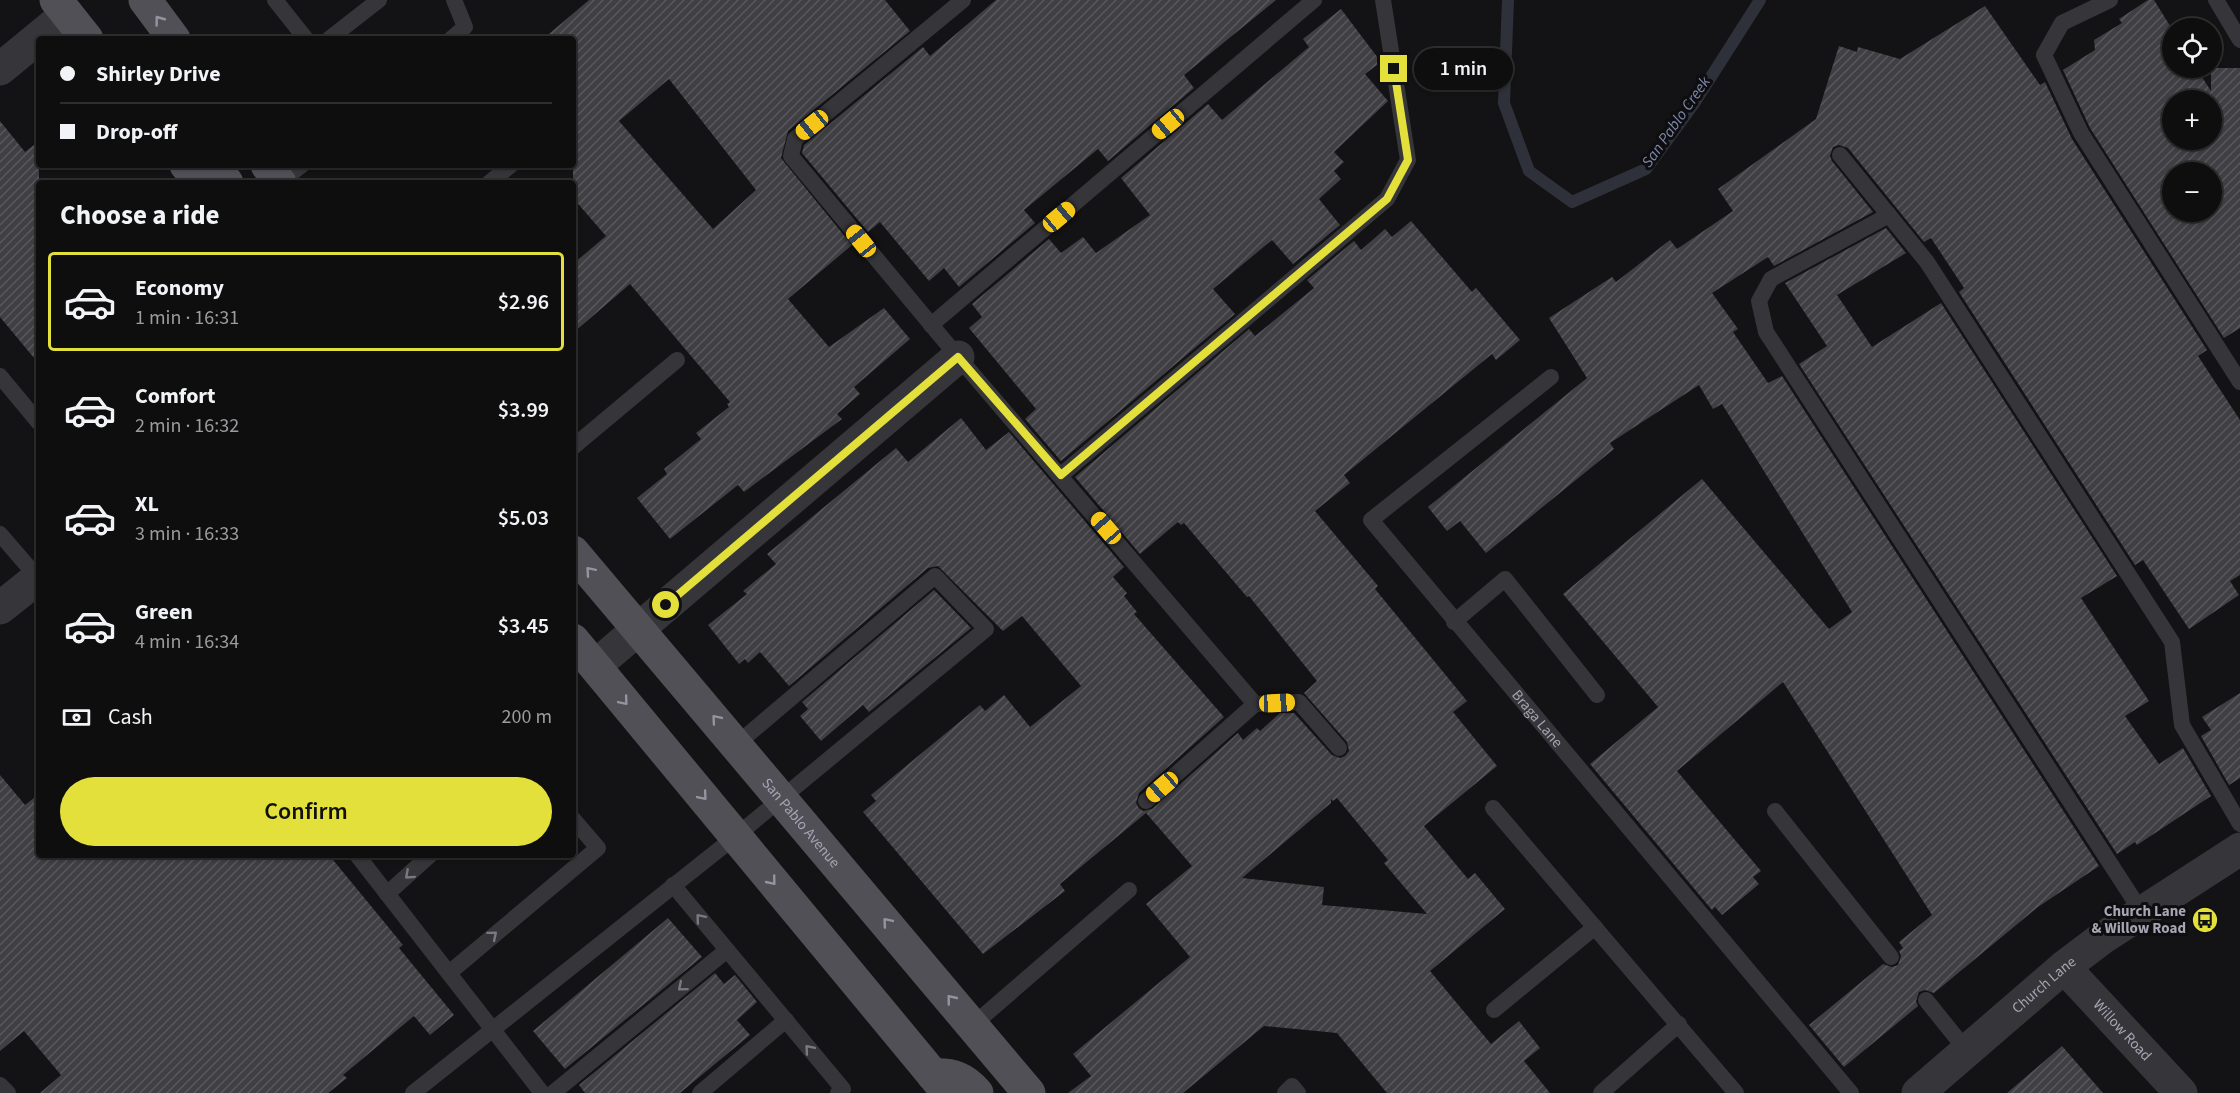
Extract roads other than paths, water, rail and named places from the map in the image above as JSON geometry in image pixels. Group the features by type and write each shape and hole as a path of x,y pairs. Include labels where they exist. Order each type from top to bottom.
{"main road":[{"path":"145,0 172,36"},
{"path":"188,168 198,180"},
{"name":"San Pablo Avenue","path":"576,555 1029,1093"},
{"path":"576,644 941,1084 950,1074 967,1081 977,1093"}],"street":[{"path":"45,36 70,18"},
{"path":"0,69 36,43"},
{"path":"595,666 958,357"},
{"path":"0,608 36,579"},
{"name":"Church Lane","path":"1918,1093 2064,968 2141,911 2240,849"},
{"name":"Willow Road","path":"2064,968 2181,1093"}],"lane":[{"path":"275,0 304,36"},
{"path":"333,36 379,0"},
{"path":"454,0 465,27 454,36"},
{"path":"963,0 795,139 791,156 958,357 1255,704"},
{"path":"931,325 1314,0"},
{"path":"1061,475 1387,199 1408,160 1383,0"},
{"path":"2110,0 2062,23 2044,55 2081,133 2240,382"},
{"path":"2216,0 2240,40"},
{"path":"1840,155 1927,262 2172,642 2182,724 2240,824"},
{"path":"284,180 298,168"},
{"path":"493,180 507,168"},
{"path":"1889,215 1772,279 1759,301 1767,332 2141,911"},
{"path":"576,444 677,360"},
{"path":"0,376 36,419"},
{"name":"Braga Lane","path":"1551,377 1371,520 1454,622 1851,1093"},
{"path":"0,534 36,575"},
{"path":"413,1093 736,836 781,796 986,629 935,576 737,744"},
{"path":"1454,622 1505,579 1597,695"},
{"path":"1146,801 1255,704 1299,702 1339,748"},
{"path":"1493,808 1736,1093"},
{"path":"1775,811 1891,957"},
{"path":"448,973 598,848 576,822"},
{"path":"359,858 542,1093"},
{"path":"387,894 427,858"},
{"path":"674,885 843,1089 838,1093"},
{"path":"973,1025 1129,890"},
{"path":"1494,1010 1595,927"},
{"path":"553,1093 727,950"},
{"path":"1926,1000 1967,1051"},
{"path":"700,1093 786,1020"},
{"path":"1600,1093 1679,1024"},
{"path":"0,1085 8,1093"},
{"path":"1285,1093 1292,1086 1298,1093"}],"waterway":[{"name":"San Pablo Creek","path":"1508,0 1504,103 1529,171 1572,202 1646,169 1693,105 1760,0"}],"place":[{"name":"Church Lane & Willow Road","path":"2205,920"}]}
